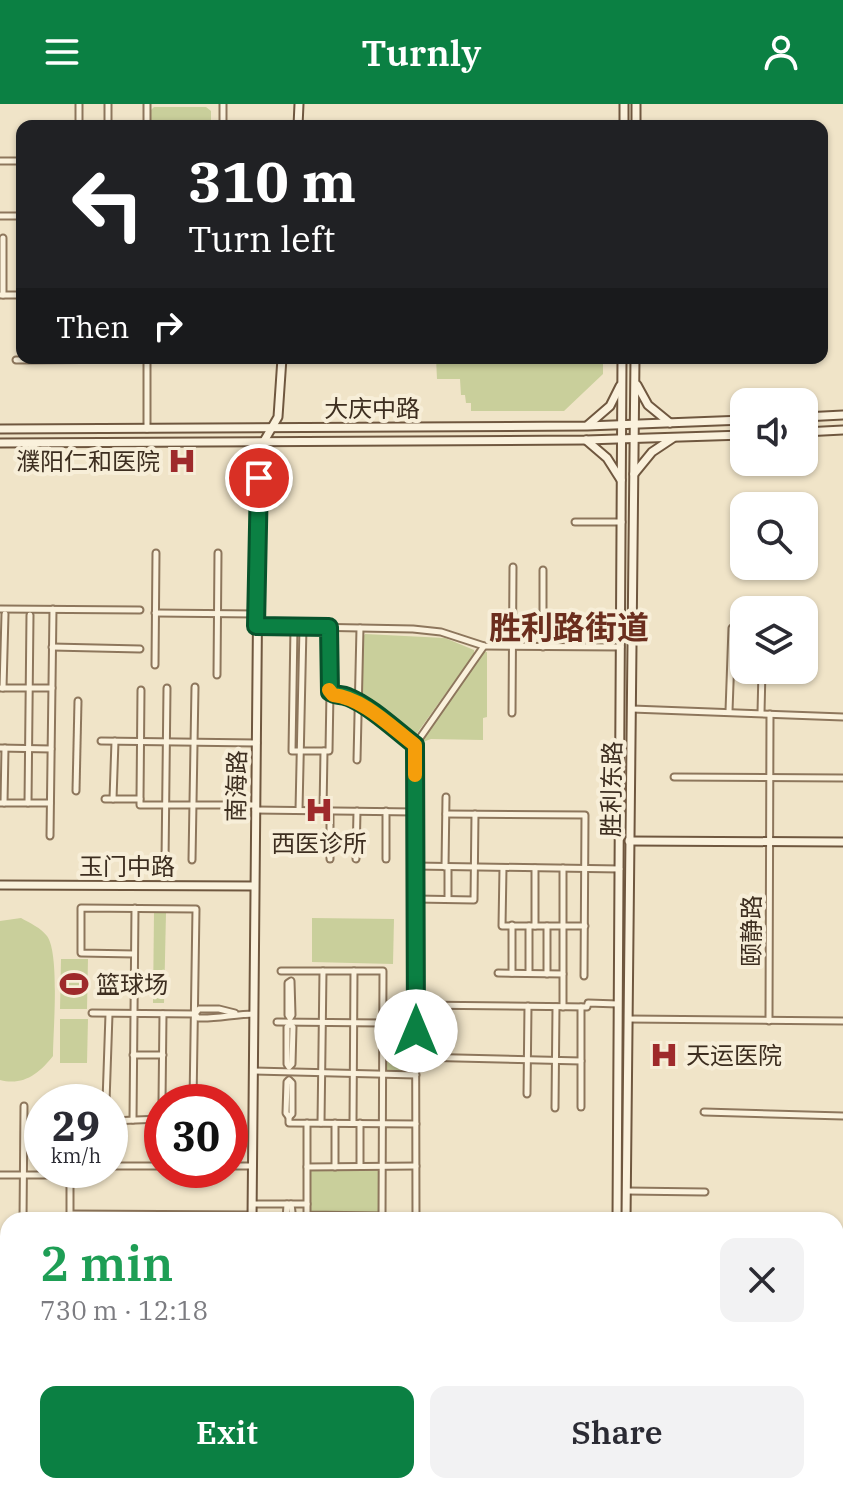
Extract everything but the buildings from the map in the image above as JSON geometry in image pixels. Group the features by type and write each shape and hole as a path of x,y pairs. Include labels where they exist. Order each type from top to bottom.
{"main road":[{"name":"南海路","path":"252,1212 259,455 278,417 282,364"},
{"name":"胜利东路","path":"617,1212 622,364"},
{"name":"胜利东路","path":"626,1212 635,364"},
{"path":"634,379 648,405 672,424"},
{"path":"587,426 610,406 622,380"},
{"path":"818,416 843,415"},
{"name":"大庆中路","path":"0,429 587,426 730,421"},
{"path":"818,431 843,430"},
{"name":"大庆中路","path":"0,443 586,440 730,435"},
{"path":"634,474 652,452 674,437"},
{"path":"586,440 607,458 622,482"},
{"path":"620,841 843,842"},
{"name":"玉门中路","path":"0,885 254,886"}],"street":[{"path":"2,295 3,238"},
{"path":"147,364 147,429"},
{"path":"575,522 622,522"},
{"path":"155,665 156,553"},
{"path":"217,675 218,553"},
{"path":"512,713 513,567"},
{"path":"543,570 543,647"},
{"path":"0,609 140,610"},
{"path":"50,836 53,609"},
{"path":"155,613 257,614"},
{"path":"5,614 2,688 52,688"},
{"path":"28,803 30,615"},
{"path":"256,626 441,632 484,646 621,647"},
{"path":"294,627 292,751 329,751 329,627"},
{"path":"299,810 303,627"},
{"path":"357,760 360,628"},
{"path":"416,1212 415,745 484,646"},
{"path":"52,647 140,649"},
{"path":"729,711 730,683"},
{"path":"761,714 762,684"},
{"path":"192,860 195,687"},
{"path":"165,862 167,688"},
{"path":"141,690 140,805 415,812"},
{"path":"330,692 347,696 415,745"},
{"path":"76,791 78,701"},
{"path":"632,709 843,717"},
{"name":"颐静路","path":"769,1021 770,714"},
{"path":"101,741 257,743"},
{"path":"113,799 115,741"},
{"path":"50,803 2,803 2,748 51,749"},
{"path":"324,751 330,859"},
{"path":"674,777 843,778"},
{"path":"446,797 448,899"},
{"path":"105,799 140,799"},
{"path":"356,859 357,811"},
{"path":"386,811 386,859"},
{"path":"446,814 585,815 584,976"},
{"path":"416,899 474,900 475,814"},
{"path":"415,866 620,869"},
{"path":"503,868 502,926 585,926"},
{"path":"529,973 535,868"},
{"path":"555,1108 555,1061 563,974 563,868"},
{"path":"134,954 81,953 81,908 196,909 193,1084"},
{"path":"133,1120 135,908"},
{"path":"512,925 512,973"},
{"path":"547,926 547,974"},
{"path":"281,971 383,971 382,1212"},
{"path":"291,971 291,981 288,983 290,1021 287,1027 289,1080 286,1113 289,1123 416,1124"},
{"path":"321,1123 323,971"},
{"path":"354,971 353,1074 360,1166"},
{"path":"498,973 563,974"},
{"path":"416,1005 587,1007 588,1003 618,1004"},
{"path":"527,1094 528,1006"},
{"path":"581,1007 581,1107"},
{"path":"92,1013 195,1014 198,1018 219,1019 254,1014"},
{"path":"107,1084 109,1014"},
{"path":"162,1084 163,1014"},
{"path":"628,1019 843,1021"},
{"path":"277,1022 383,1023"},
{"path":"133,1055 163,1055"},
{"path":"416,1057 581,1061"},
{"path":"253,1071 416,1075"},
{"path":"704,1112 843,1116"},
{"path":"128,1120 144,1120"},
{"path":"307,1123 307,1212"},
{"path":"335,1123 335,1167"},
{"path":"248,1166 253,1166"},
{"path":"307,1167 416,1166"},
{"path":"0,1175 24,1175 23,1212"},
{"path":"70,1188 70,1212"},
{"path":"627,1191 705,1192"},
{"path":"252,1204 307,1204"},
{"path":"289,1204 289,1212"}],"green space":[{"path":"154,107 206,107 211,111 211,120 151,120"},
{"path":"436,364 603,364 603,374 564,411 471,411 471,403 466,403 465,395 461,395 460,379 437,379"},
{"path":"365,634 445,638 474,650 415,736 363,703"},
{"path":"483,652 487,652 487,717 483,718 483,740 431,739 420,743"},
{"path":"154,912 166,913 164,1003 153,1003"},
{"path":"21,918 42,931 51,945 55,975 53,1056 30,1077 8,1081 0,1080 0,921"},
{"path":"312,918 394,919 393,964 312,962"},
{"name":"篮球场","path":"61,959 88,959 87,1009 60,1009"},
{"name":"篮球场","path":"60,1019 88,1019 87,1063 60,1063"},
{"path":"384,1022 409,1023 409,1070 384,1070"},
{"path":"379,1168 380,1212 311,1212 310,1169"}],"slow traffic":[{"path":"329,690 333,695 347,696 358,703 415,745 415,775"}],"place":[{"name":"濮阳仁和医院","path":"182,461"},
{"name":"西医诊所","path":"319,810"},
{"name":"篮球场","path":"74,984"},
{"name":"天运医院","path":"664,1055"}],"district":[{"name":"胜利路街道","path":"569,627"}],"route":[{"path":"259,478 256,626 329,627 330,692 347,696 415,745 416,1031"}]}
